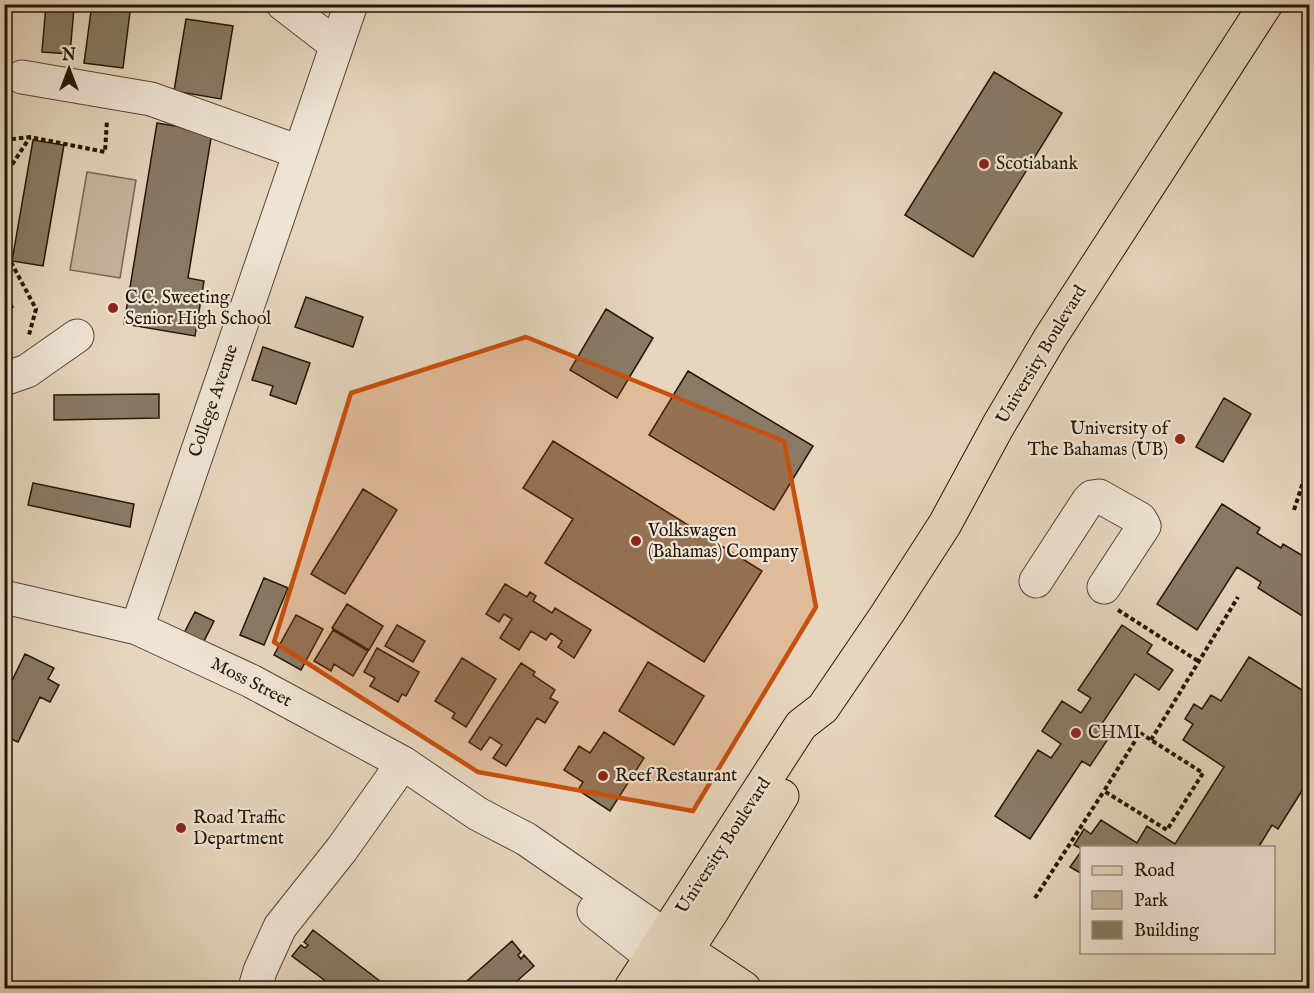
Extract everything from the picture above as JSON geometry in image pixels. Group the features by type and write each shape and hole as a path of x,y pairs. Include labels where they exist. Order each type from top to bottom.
{"main road":[{"name":"University Boulevard","path":"631,988 673,965 726,888 820,732 823,708 945,524 998,426 1050,338 1266,4"},
{"path":"673,965 744,988"}],"street":[{"path":"283,4 336,45"},
{"name":"College Avenue","path":"137,628 351,4"},
{"path":"22,77 151,99 299,152"},
{"path":"11,377 27,371 77,336"},
{"path":"1036,581 1088,501 1092,497 1099,496 1140,519 1144,526 1104,587"},
{"name":"Moss Street","path":"4,597 137,628 251,681 404,763 478,814 520,857 673,965"},
{"path":"255,988 260,971 280,927 342,849 404,763"}],"path":[{"path":"4,177 30,137"},
{"path":"4,140 30,137 105,152"},
{"path":"4,249 36,309 11,377"},
{"path":"1294,510 1309,470"},
{"path":"1104,587 1097,597 1198,661"},
{"path":"1151,740 1238,597"},
{"path":"1035,898 1140,733 1203,772 1167,830 1104,791"}],"highlighted area":[{"path":"526,337 784,441 816,607 693,811 478,772 274,642 351,393"}],"green space":[{"path":"87,172 136,180 120,278 70,270"}],"building":[{"path":"92,4 131,4 123,68 84,63"},
{"path":"46,5 74,8 70,54 42,52"},
{"path":"186,19 233,26 221,99 174,91"},
{"name":"Scotiabank","path":"994,72 1062,113 973,257 905,215"},
{"path":"157,123 212,132 188,278 204,281 195,336 124,324"},
{"path":"33,140 64,145 43,266 12,261"},
{"path":"4,292 13,307 4,312"},
{"path":"306,297 363,317 353,347 295,327"},
{"path":"606,309 653,338 617,398 570,370"},
{"path":"263,347 310,363 296,404 270,395 273,386 252,380"},
{"path":"688,371 813,446 774,510 649,435"},
{"path":"159,394 159,418 54,420 54,395"},
{"path":"1224,398 1251,414 1223,462 1196,447"},
{"name":"Volkswagen (Bahamas) Company","path":"553,441 762,571 704,662 545,563 573,519 523,488"},
{"path":"33,483 134,504 130,527 28,505"},
{"path":"363,489 397,510 345,594 311,574"},
{"path":"1222,504 1260,528 1257,533 1281,548 1283,544 1310,560 1310,621 1258,588 1261,582 1237,567 1197,630 1157,604"},
{"path":"264,578 288,588 264,645 240,635"},
{"path":"505,584 527,597 530,592 536,596 533,601 552,613 555,608 591,630 574,658 558,647 562,641 551,633 546,640 531,631 519,650 500,638 512,619 504,614 499,622 486,614"},
{"path":"347,604 383,626 369,650 332,628"},
{"path":"195,612 214,621 201,647 182,637"},
{"path":"296,615 323,629 301,670 274,655"},
{"path":"397,625 425,641 413,662 385,646"},
{"name":"CHMI","path":"1122,625 1152,645 1147,653 1173,670 1159,690 1135,674 1099,728 1110,736 1090,766 1082,761 1030,839 995,816 1038,750 1051,758 1061,744 1042,731 1062,701 1081,713 1091,698 1078,690"},
{"path":"333,630 368,651 353,676 334,664 331,671 314,661"},
{"path":"377,648 419,672 406,696 402,694 398,702 370,686 375,678 364,672"},
{"path":"25,654 54,668 48,679 59,685 50,702 40,697 18,742 4,736 4,697"},
{"path":"1249,657 1310,695 1310,778 1278,829 1272,825 1259,846 1080,846 1080,848 1074,845 1084,829 1091,834 1101,820 1137,843 1147,826 1175,844 1224,767 1183,740 1193,724 1185,719 1194,704 1202,709 1211,695 1221,701"},
{"path":"462,658 496,679 466,727 452,718 455,713 435,701"},
{"path":"648,662 704,696 674,745 619,711"},
{"path":"521,663 535,672 533,675 555,690 550,698 558,702 545,723 537,718 506,766 493,758 502,745 490,737 481,750 469,742"},
{"name":"Reef Restaurant","path":"604,732 644,758 610,811 578,790 583,782 564,770 579,746 590,753"},
{"path":"1080,853 1080,873 1070,867"},
{"path":"313,930 389,988 335,988 292,956 301,945 305,948 308,945 304,942"},
{"path":"512,941 521,952 518,955 521,959 524,955 534,966 509,988 459,988"}],"place":[{"name":"Scotiabank","path":"984,164"},
{"name":"C.C. Sweeting Senior High School","path":"113,308"},
{"name":"University of The Bahamas (UB)","path":"1180,439"},
{"name":"Volkswagen (Bahamas) Company","path":"636,541"},
{"name":"CHMI","path":"1076,733"},
{"name":"Reef Restaurant","path":"603,776"},
{"name":"Road Traffic Department","path":"181,828"}]}
